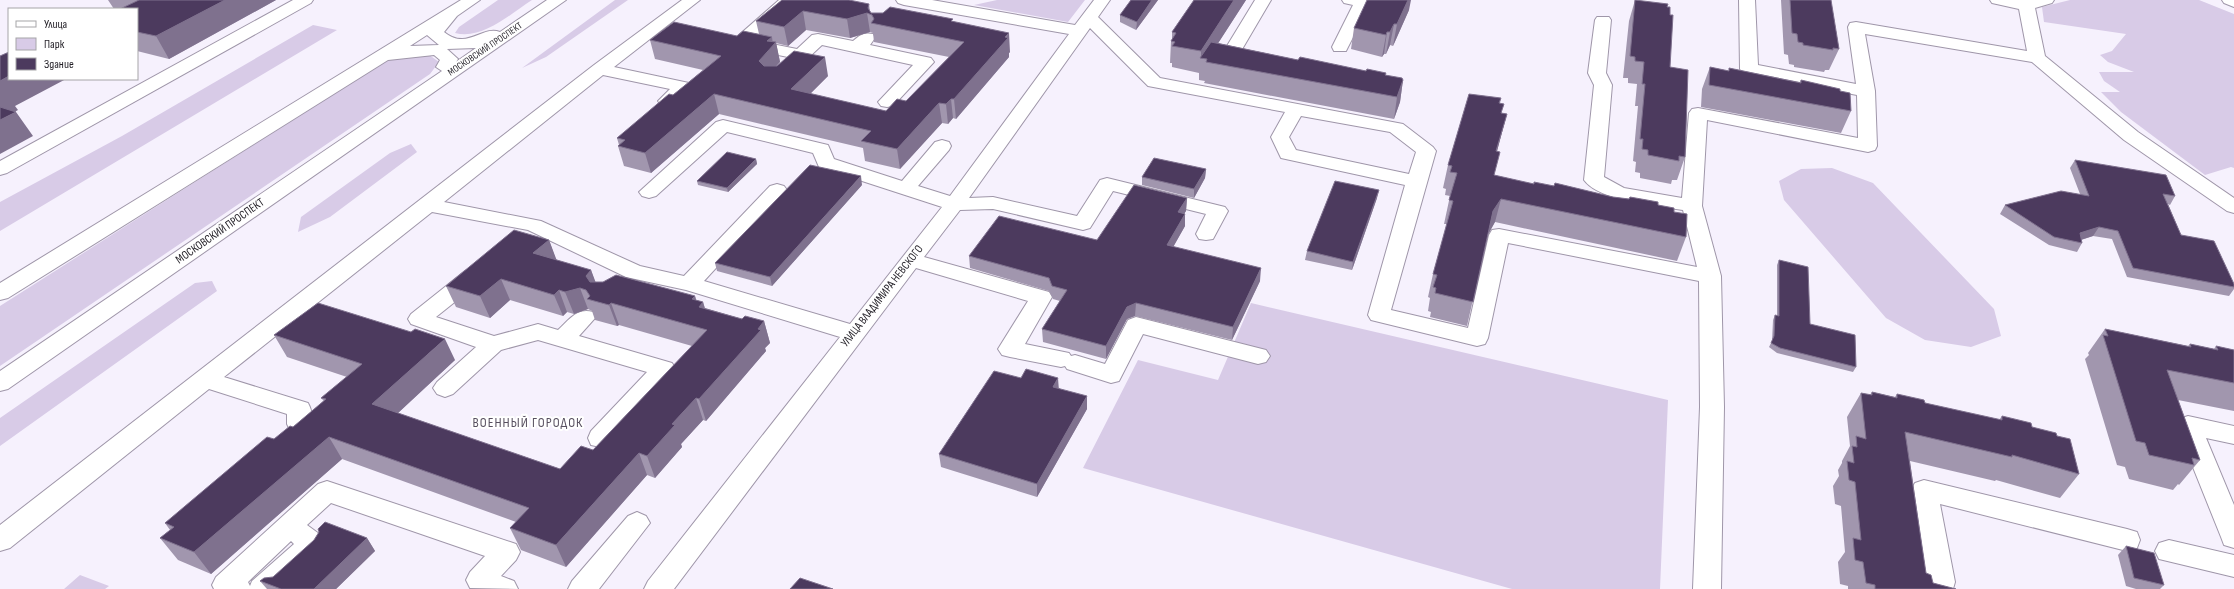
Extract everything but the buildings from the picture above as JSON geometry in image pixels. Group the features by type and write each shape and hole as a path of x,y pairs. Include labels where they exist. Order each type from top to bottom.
{"street":[{"path":"0,169 305,0"},
{"name":"МОСКОВСКИЙ ПРОСПЕКТ","path":"0,293 472,0"},
{"name":"МОСКОВСКИЙ ПРОСПЕКТ","path":"0,383 558,0"},
{"path":"0,540 429,205 600,69 692,0"},
{"path":"789,0 739,42 801,55"},
{"name":"УЛИЦА ВЛАДИМИРА НЕВСКОГО","path":"658,589 954,204 1102,0"},
{"path":"1228,59 1263,0"},
{"path":"1340,47 1363,2 1354,0"},
{"path":"1747,0 1749,69 1866,91"},
{"path":"1998,0 2025,3 2046,0"},
{"path":"2230,0 2234,2"},
{"path":"2025,3 2037,58"},
{"path":"903,4 1085,25 1154,82 1396,128 1426,151 1416,181 1379,315 1477,338 1499,234 1710,276"},
{"name":"МОСКОВСКИЙ ПРОСПЕКТ","path":"454,12 434,33 448,44 477,43 530,19"},
{"path":"1603,20 1597,73 1603,85 1594,180 1618,193 1692,206"},
{"path":"1707,589 1712,407 1710,276 1692,206 1698,113 1868,146 1866,91 1856,27 2037,58 2131,136 2234,207"},
{"path":"774,80 818,39 862,42 924,62 887,102"},
{"name":"МОСКОВСКИЙ ПРОСПЕКТ","path":"377,58 409,50 438,50 449,59 441,80"},
{"path":"600,69 683,88 666,101"},
{"path":"1296,109 1280,137 1288,154 1416,181"},
{"path":"649,192 723,126 821,149 826,163 954,204 993,203 1083,224 1107,184 1218,211 1206,234"},
{"path":"906,188 942,146"},
{"path":"689,284 777,190"},
{"path":"429,205 534,226 634,272 689,284 854,333"},
{"path":"516,240 534,226"},
{"path":"911,260 1041,297 1010,349 1068,361 1111,375 1136,326 1258,356"},
{"path":"488,263 419,319 493,344"},
{"path":"617,287 634,272"},
{"path":"562,339 585,317"},
{"path":"445,388 493,344 538,332 664,369 600,438"},
{"path":"205,379 299,409 299,424"},
{"path":"2234,435 2188,425 2234,537"},
{"path":"1940,589 1941,582 1924,490 2128,540"},
{"path":"237,589 226,585 328,491 506,552 480,580 504,589"},
{"path":"582,589 637,523"},
{"path":"262,589 312,544 301,534 287,529"},
{"path":"2169,551 2234,566"}],"green space":[{"path":"498,0 532,0 486,29 476,33 455,33 459,27"},
{"path":"615,0 628,0 546,57 522,68"},
{"path":"997,0 1085,0 1068,22 974,5"},
{"path":"2070,0 2199,0 2234,14 2234,168 2231,167 2205,175 2121,112 2101,92 2120,92 2104,81 2099,72 2134,72 2108,62 2100,55 2112,51 2126,34 2044,22 2042,7"},
{"path":"313,25 337,30 0,231 0,202 122,136"},
{"path":"405,54 428,54 439,62 430,74 0,366 0,306 382,63"},
{"path":"411,144 417,152 330,217 298,232 301,217 390,153"},
{"path":"1832,168 1873,183 1994,309 2001,336 1971,347 1925,340 1886,318 1784,200 1779,181 1801,169"},
{"path":"212,281 217,291 0,446 0,418 195,283"},
{"path":"1251,303 1668,400 1660,589 1512,589 1083,468 1138,360 1218,380"},
{"path":"80,575 109,586 105,589 64,589"}],"district":[{"name":"ВОЕННЫЙ ГОРОДОК","path":"528,422"}]}
